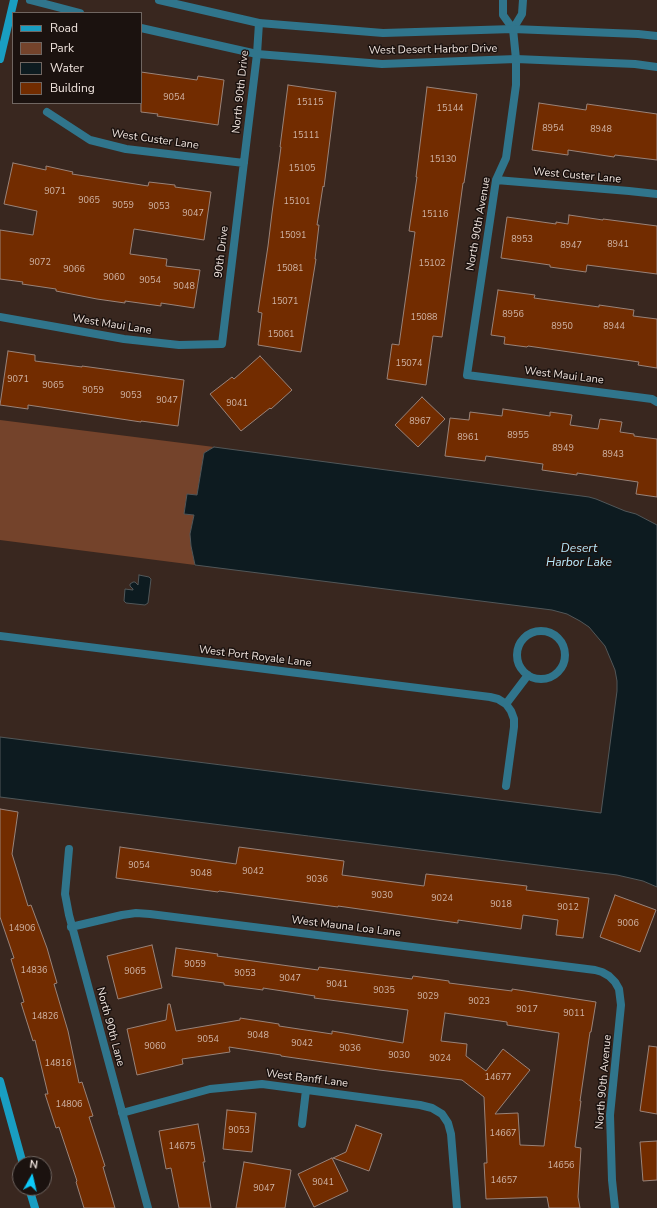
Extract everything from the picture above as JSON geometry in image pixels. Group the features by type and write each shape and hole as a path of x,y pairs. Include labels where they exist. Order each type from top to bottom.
{"main road":[{"path":"0,59 14,0"},
{"path":"0,1081 21,1156"},
{"path":"31,1196 35,1208"}],"street":[{"path":"30,0 76,12"},
{"name":"West Desert Harbor Drive","path":"159,0 259,23 383,33 513,29 657,36"},
{"name":"North 90th Avenue","path":"466,375 496,180 506,158 516,85 516,60 513,29 503,15 503,0"},
{"path":"513,29 522,14 523,0"},
{"name":"North 90th Drive","path":"244,163 257,54 259,23"},
{"name":"West Desert Harbor Drive","path":"142,28 257,54 382,64 516,60 635,64 657,67"},
{"name":"West Custer Lane","path":"47,112 90,140 126,149 244,163"},
{"name":"90th Drive","path":"222,344 244,163"},
{"name":"West Custer Lane","path":"496,180 657,194"},
{"name":"West Maui Lane","path":"0,317 124,339 179,345 222,344"},
{"name":"West Maui Lane","path":"466,375 652,399 657,402"},
{"path":"540,630 548,631 561,640 565,648 566,656 564,664 559,671 544,679 528,675 522,670 517,656 521,641 533,632 540,630"},
{"name":"West Port Royale Lane","path":"0,636 490,697 498,699 506,704"},
{"path":"506,786 514,719 506,704 528,675"},
{"name":"North 90th Lane","path":"69,849 65,894 71,927 148,1208"},
{"name":"West Mauna Loa Lane","path":"71,927 122,915 136,913 150,914 594,970 609,976 615,982"},
{"name":"North 90th Avenue","path":"615,982 619,989 621,1005 610,1115 612,1180 615,1208"},
{"name":"West Banff Lane","path":"122,1112 210,1089 262,1084 420,1105 432,1108 442,1114 448,1123 451,1134 457,1208"},
{"path":"302,1124 306,1090"}],"green space":[{"path":"0,420 214,447 204,453 197,495 187,494 184,514 194,515 190,534 195,565 0,540"}],"water":[{"name":"Desert Harbor Lake","path":"214,447 589,497 636,514 657,525 657,887 643,881 617,875 0,797 0,737 601,813 617,691 617,681 615,670 605,646 589,627 567,614 552,610 195,565 190,534 194,515 184,514 187,494 197,495 204,453"},
{"path":"139,575 149,577 151,579 148,603 145,605 126,603 124,601 125,589 133,590 130,584 133,582 138,585"}],"building":[{"path":"142,72 197,80 198,76 224,80 218,125 157,116 158,114 141,112"},
{"path":"288,85 336,92 324,187 323,186 317,225 319,225 316,259 301,352 258,345 262,313 258,312 268,246"},
{"path":"427,87 477,94 442,337 433,336 426,385 387,379 392,344 399,345 415,232 409,231 417,177"},
{"path":"539,103 586,110 587,104 657,114 657,160 615,155 614,157 568,150 568,155 532,150"},
{"path":"13,163 46,170 46,166 73,172 72,174 148,186 149,182 211,192 204,240 134,229 130,254 167,259 166,266 200,270 194,308 161,303 161,306 97,299 56,291 56,289 22,284 23,282 0,279 0,230 33,235 37,211 4,204"},
{"path":"569,215 657,226 657,274 587,265 586,272 501,258 507,217 556,224 556,222 568,224"},
{"path":"498,290 535,295 534,298 634,310 633,316 657,319 657,368 638,365 639,362 504,344 505,337 491,335"},
{"path":"8,351 35,355 35,361 184,380 178,426 28,405 28,409 0,405"},
{"path":"260,356 292,390 271,409 270,408 241,431 210,394 232,377 234,379"},
{"path":"422,397 445,419 418,447 395,425"},
{"path":"503,409 550,416 550,412 572,415 570,425 598,429 600,419 622,422 620,432 634,434 634,436 657,439 657,497 636,494 638,482 577,473 577,475 542,470 543,464 486,456 485,461 445,456 450,418 469,420 470,412 502,416"},
{"path":"0,809 18,812 12,854 28,906 31,905 47,948 57,983 54,984 68,1031 79,1083 82,1082 93,1116 89,1117 105,1166 103,1167 115,1208 84,1208 76,1182 77,1181 59,1127 56,1128 45,1094 48,1094 35,1040 33,1041 21,1003 24,1002 11,959 14,958 0,917"},
{"path":"120,847 236,864 239,847 344,861 342,875 424,886 426,874 527,886 526,890 589,898 583,938 556,935 558,920 523,915 521,929 458,920 458,923 338,906 116,878"},
{"path":"615,895 656,910 640,952 600,937"},
{"path":"152,945 162,988 118,999 107,956"},
{"path":"176,948 218,954 217,956 318,970 319,967 412,979 413,976 449,981 449,983 512,991 512,989 596,1002 580,1101 575,1147 581,1148 578,1197 580,1208 549,1208 547,1197 486,1199 484,1163 487,1163 484,1097 462,1080 379,1070 229,1047 230,1052 182,1059 183,1064 137,1075 127,1029 166,1020 168,1004 170,1004 176,1031 240,1020 240,1018 279,1024 279,1026 332,1034 332,1031 403,1043 408,1010 314,998 315,996 263,988 263,990 224,985 224,983 172,976","holes":["445,1013 507,1022 507,1025 559,1033 544,1146 520,1145 518,1113 495,1114 530,1070 503,1049 486,1071 466,1056 467,1044 441,1041"]},
{"path":"649,1046 657,1047 657,1114 640,1111"},
{"path":"227,1110 256,1113 252,1152 223,1149"},
{"path":"198,1124 211,1208 179,1208 171,1168 166,1169 159,1131"},
{"path":"356,1125 382,1134 369,1171 333,1158 346,1152"},
{"path":"657,1141 657,1180 643,1181 640,1142"},
{"path":"332,1158 348,1191 314,1207 298,1174"},
{"path":"244,1162 291,1170 285,1208 236,1208"}]}
